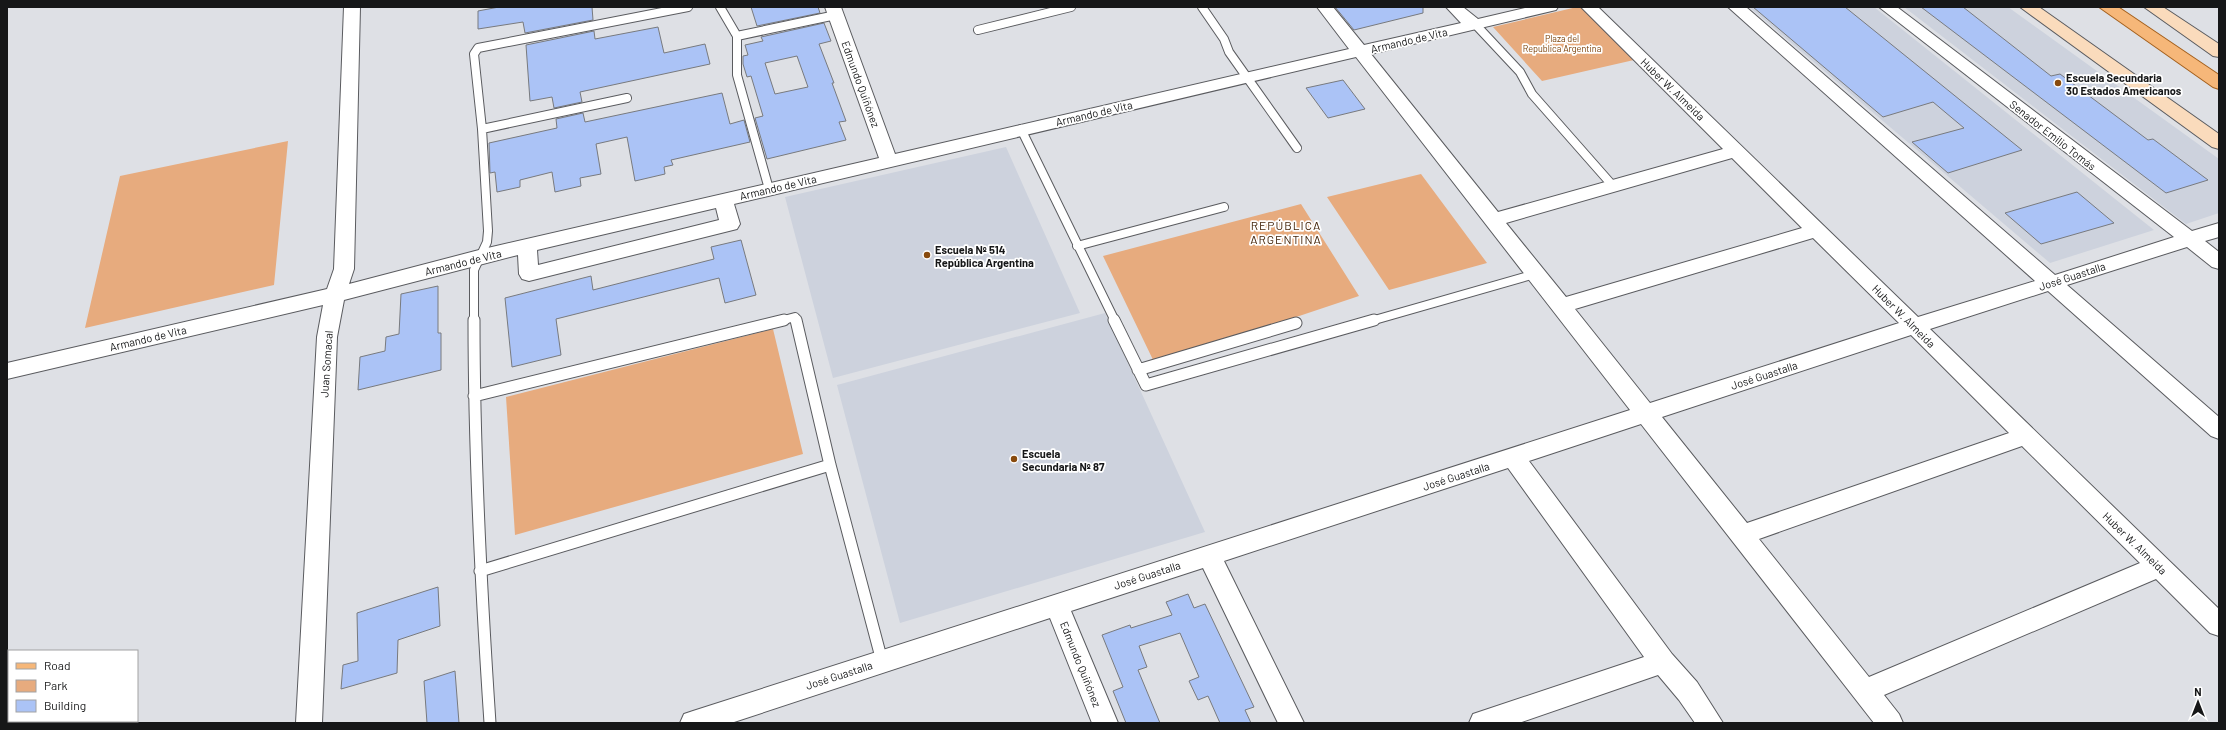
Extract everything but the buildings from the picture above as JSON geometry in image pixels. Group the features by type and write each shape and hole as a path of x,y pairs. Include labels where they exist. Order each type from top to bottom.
{"main road":[{"path":"2028,7 2219,143"},
{"path":"2107,7 2219,83"},
{"path":"2152,7 2219,52"}],"street":[{"name":"Juan Somacal","path":"309,723 327,337 335,294 344,269 352,7"},
{"path":"1325,7 1890,723"},
{"path":"1454,7 1463,17 1476,25"},
{"name":"Armando de Vita","path":"7,371 335,294 479,257 1550,7"},
{"name":"Huber W. Almeida","path":"1589,7 2219,625"},
{"path":"1736,7 2219,430"},
{"name":"Senador Emilio Tomás","path":"1887,7 2219,262"},
{"name":"Edmundo Quiñónez","path":"834,11 889,161"},
{"path":"1494,220 1737,151"},
{"path":"527,246 529,274 730,224 723,200"},
{"path":"1561,306 1817,230"},
{"name":"José Guastalla","path":"692,723 2050,282 2219,230"},
{"path":"1742,535 2026,436"},
{"path":"1513,457 1662,662 1688,691 1710,723"},
{"path":"1209,555 1291,723"},
{"path":"1865,691 2159,566"},
{"name":"Edmundo Quiñónez","path":"1056,604 1105,723"},
{"path":"1482,723 1662,662"}],"lane":[{"path":"490,723 480,571 474,396 474,270 487,242 488,231 482,130 474,54 478,48 688,7"},
{"path":"720,7 737,36 737,75 769,189"},
{"path":"978,30 1071,7"},
{"path":"1202,7 1247,78 1297,148"},
{"path":"737,36 834,11"},
{"path":"1476,25 1520,72 1532,94 1613,186"},
{"path":"482,130 627,98"},
{"path":"1021,130 1146,385 1536,274"},
{"path":"1077,246 1224,207"},
{"path":"474,396 795,317 830,465 882,661"},
{"path":"1138,370 1296,323"},
{"path":"480,571 830,465"}],"shaded area":[{"path":"1749,7 1874,7 2154,230 2050,263"},
{"name":"Escuela Secundaria 30 Estados Americanos","path":"1904,7 2008,7 2219,159 2219,213 2186,224"},
{"name":"Escuela Nº 514 República Argentina","path":"1006,147 1080,313 833,378 785,197"},
{"name":"Escuela Secundaria Nº 87","path":"1105,313 1205,532 900,623 837,385"}],"green space":[{"name":"Plaza del Republica Argentina","path":"1581,7 1634,60 1542,81 1493,27"},
{"path":"288,141 274,285 85,328 120,176"},
{"path":"1421,174 1487,263 1389,290 1327,197"},
{"path":"1301,204 1359,296 1155,364 1103,256"},
{"path":"773,329 803,454 515,535 506,397"}],"place":[{"name":"Escuela Secundaria 30 Estados Americanos","path":"2058,83"},
{"name":"Escuela Nº 514 República Argentina","path":"927,255"},
{"name":"Escuela Secundaria Nº 87","path":"1014,459"}],"district":[{"name":"REPÚBLICA ARGENTINA","path":"1286,232"}]}
